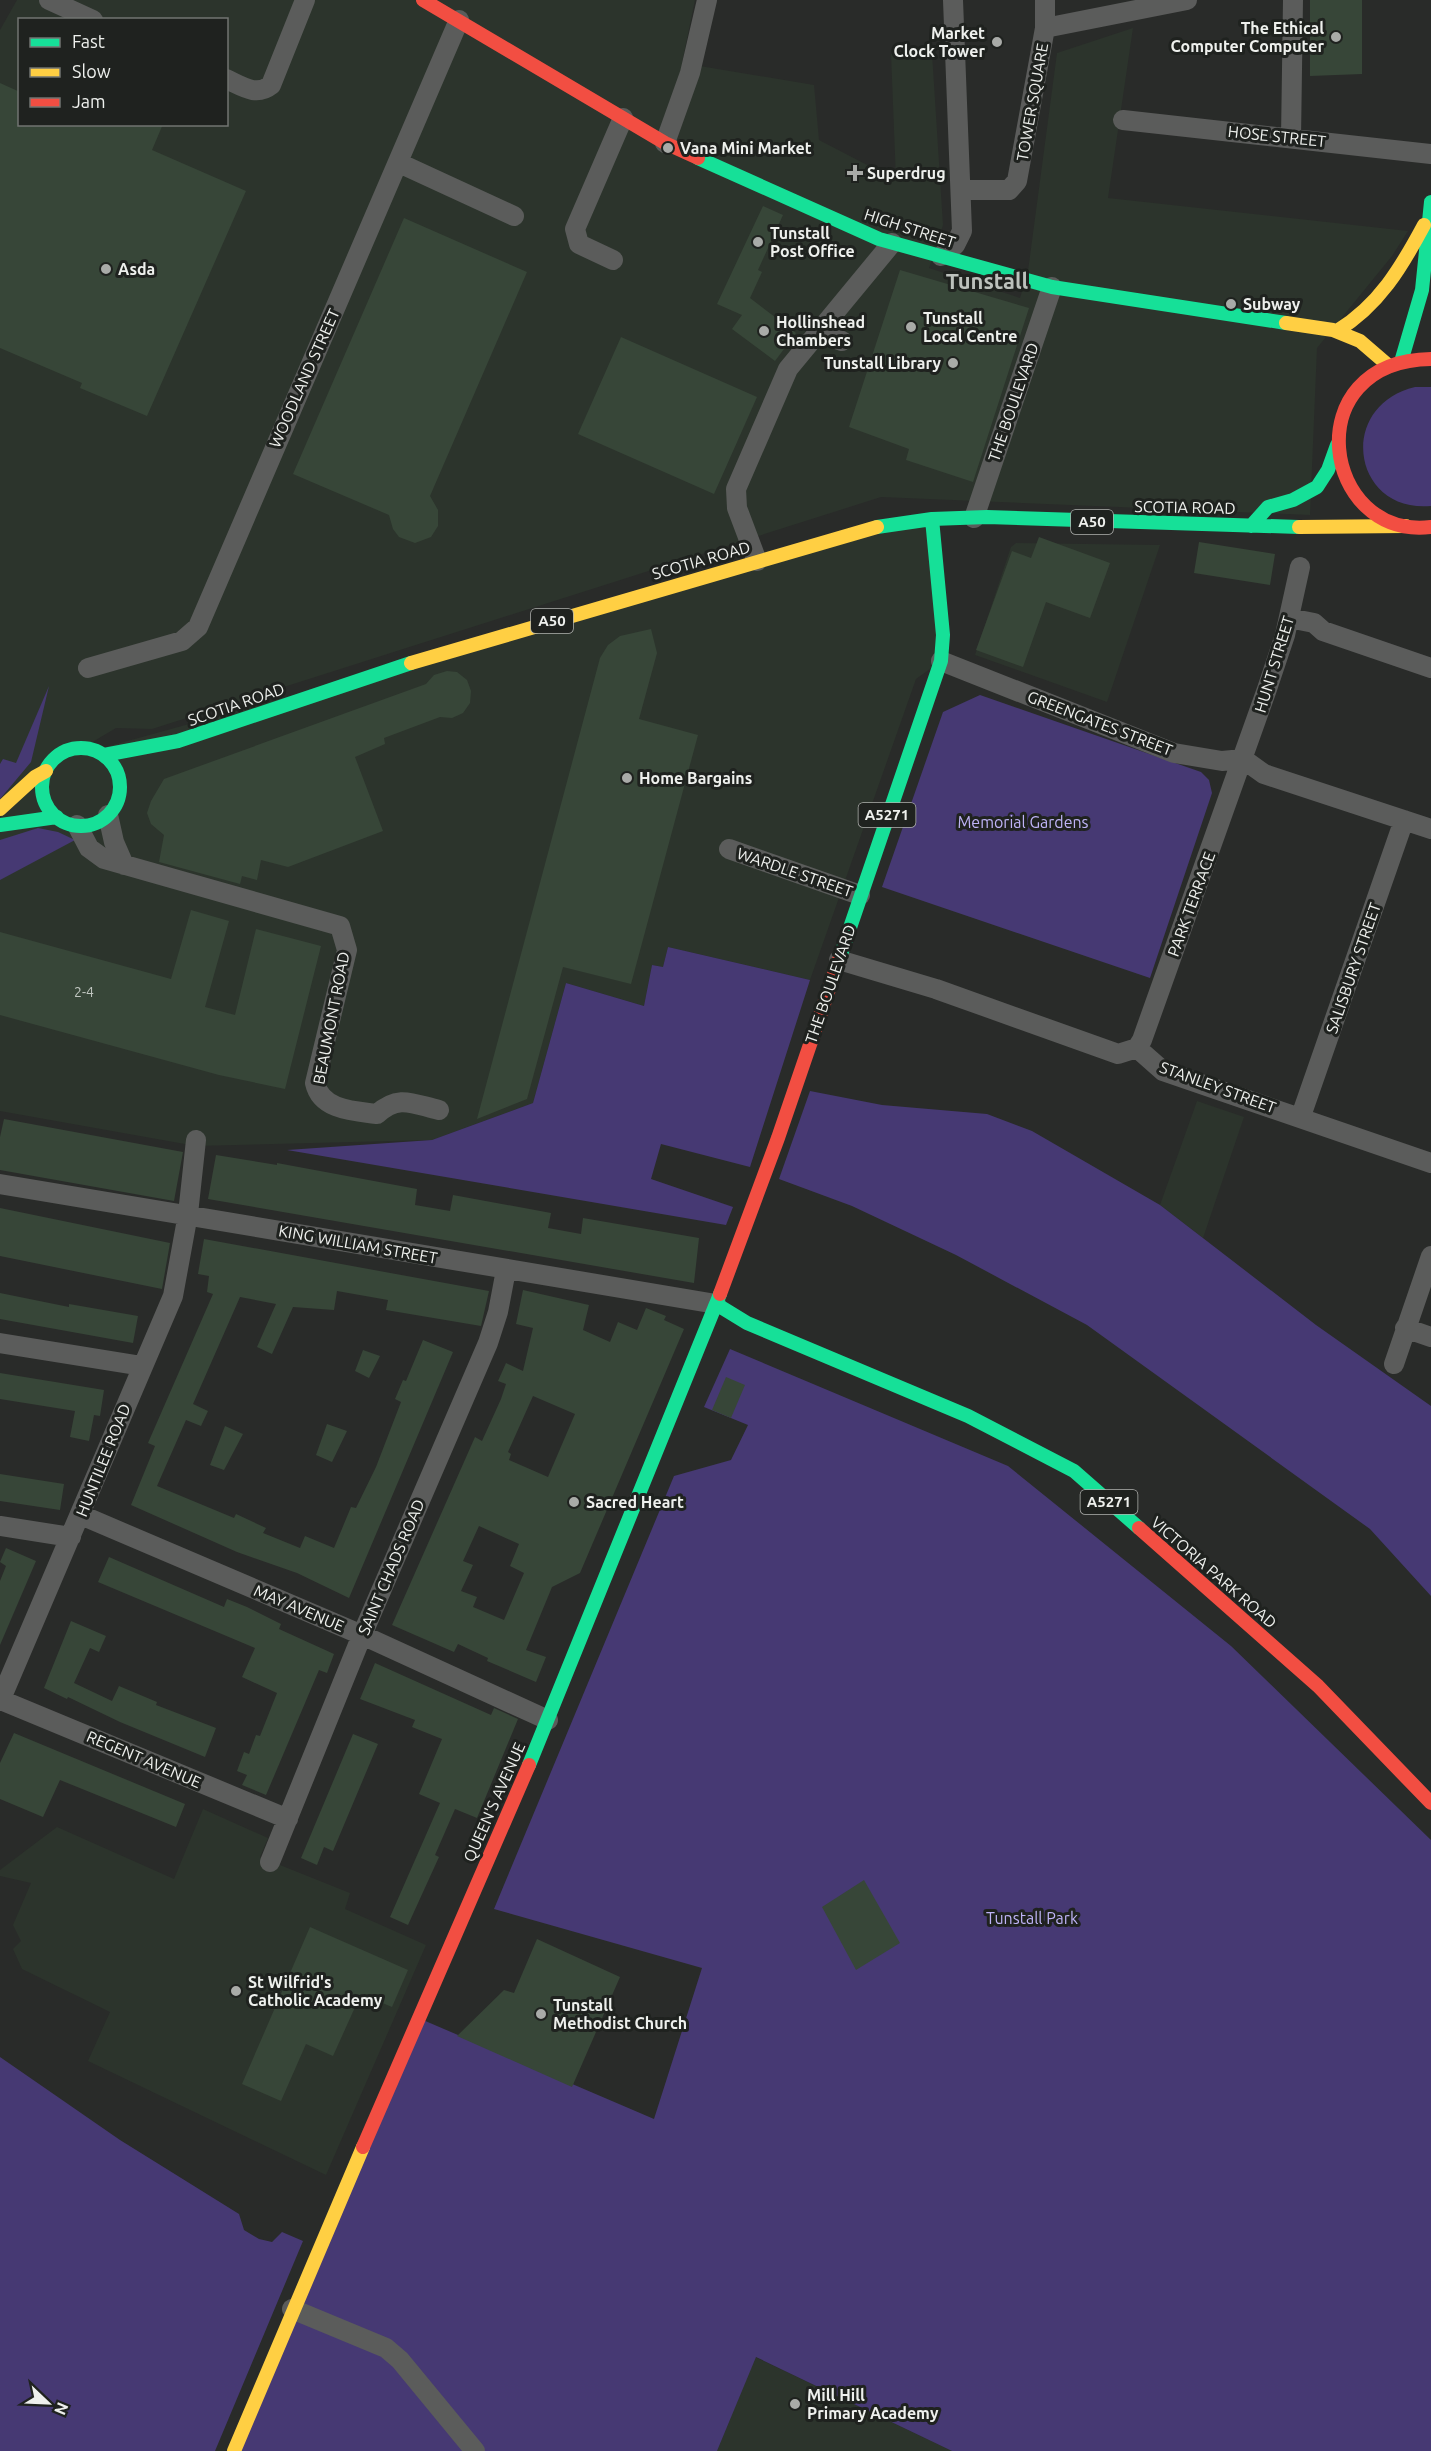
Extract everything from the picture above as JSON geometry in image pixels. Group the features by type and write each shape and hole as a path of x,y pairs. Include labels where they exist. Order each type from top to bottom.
{"main road":[{"name":"HIGH STREET","path":"423,0 665,143 892,243 1053,287 1337,332 1360,341 1395,364"},
{"path":"1395,364 1422,290 1428,251 1430,209"},
{"path":"1337,332 1364,313 1384,294 1430,209"},
{"path":"1422,290 1431,317"},
{"name":"A50","path":"1431,359 1395,364 1375,372 1354,391 1341,417 1337,446 1343,474 1357,498 1380,517 1406,526 1431,528"},
{"name":"SCOTIA ROAD","path":"1251,526 1268,507 1293,500 1317,487 1328,470 1337,446"},
{"name":"SCOTIA ROAD","path":"104,754 154,748 178,741 375,674 883,525 932,519 974,518 1327,528 1406,526"},
{"name":"THE BOULEVARD","path":"716,1304 778,1138 940,661 944,634 932,519"},
{"name":"SCOTIA ROAD","path":"149,762 178,741"},
{"path":"0,809 35,777 46,771 59,754 72,748 95,750 104,754 119,775 121,789 112,809"},
{"path":"46,771 43,794 47,806 57,817 68,824 77,825 97,823 112,809 136,776"},
{"path":"0,825 57,817"},
{"name":"QUEEN'S AVENUE","path":"234,2451 292,2309 548,1720 716,1304"},
{"name":"VICTORIA PARK ROAD","path":"716,1304 747,1323 790,1343 968,1416 1074,1471 1318,1686 1431,1803"}],"street":[{"path":"49,0 89,18"},
{"path":"228,80 255,92 264,90 271,84 305,0"},
{"path":"665,143 690,73 707,0"},
{"path":"941,256 955,245 962,231 953,0"},
{"name":"TOWER SQUARE","path":"962,190 1009,190 1017,181 1045,27 1045,0"},
{"path":"1045,27 1187,0"},
{"path":"1291,138 1293,0"},
{"name":"WOODLAND STREET","path":"88,668 182,641 198,627 238,529 399,163 459,20"},
{"path":"613,260 579,244 575,229 623,118"},
{"name":"HOSE STREET","path":"1123,120 1431,154"},
{"path":"399,163 514,216"},
{"path":"757,561 737,508 736,489 788,369 892,243"},
{"name":"THE BOULEVARD","path":"974,518 1053,287"},
{"path":"820,333 842,341"},
{"name":"HUNT STREET","path":"1243,759 1289,618 1300,567"},
{"path":"1289,618 1314,623 1323,631 1431,668"},
{"name":"GREENGATES STREET","path":"940,661 1174,753 1222,761 1243,759"},
{"path":"1243,759 1264,774 1431,829"},
{"name":"PARK TERRACE","path":"1137,1048 1146,1029 1243,759"},
{"path":"112,809 114,842 124,866"},
{"name":"SALISBURY STREET","path":"1301,1116 1404,820"},
{"name":"BEAUMONT ROAD","path":"77,825 89,848 104,859 329,921 340,926 346,950 315,1083 318,1096 329,1105 377,1114 388,1104 399,1100 439,1110"},
{"name":"WARDLE STREET","path":"729,849 860,895"},
{"path":"839,960 936,988 1118,1054 1137,1048"},
{"name":"STANLEY STREET","path":"1137,1048 1149,1062 1163,1071 1431,1162"},
{"name":"HUNTILEE ROAD","path":"0,1700 173,1296 188,1214 196,1140"},
{"name":"KING WILLIAM STREET","path":"0,1184 716,1304"},
{"path":"1394,1364 1431,1256"},
{"name":"SAINT CHADS ROAD","path":"270,1862 362,1635 488,1344 498,1312 506,1270"},
{"path":"1405,1328 1431,1337"},
{"path":"0,1343 142,1366"},
{"name":"MAY AVENUE","path":"81,1515 362,1635 548,1720"},
{"path":"0,1526 71,1537"},
{"name":"REGENT AVENUE","path":"0,1700 288,1819"},
{"path":"292,2309 386,2348 400,2360 475,2451"}],"shaded area":[{"path":"17,0 695,0 682,63 814,85 819,140 896,180 891,54 932,53 943,225 929,268 1020,298 1028,271 1057,53 1133,28 1108,198 1408,231 1392,256 1317,348 1310,515 881,497 152,729 116,728 84,747 95,750 932,519 941,661 916,679 810,980 668,947 663,967 652,965 644,1006 566,983 533,1103 432,1140 196,1146 0,1111 0,30"},
{"path":"1016,543 1160,545 1107,702 975,655 1011,547"},
{"path":"1197,1101 1244,1117 1203,1238 1160,1205"},
{"name":"St Wilfrid's Catholic Academy","path":"203,1809 268,1838 260,1857 350,1893 345,1909 426,1945 326,2175 88,2061 110,2012 22,1969 13,1949 21,1941 13,1925 31,1883 0,1876 0,1870 57,1827 174,1879"},
{"name":"Mill Hill Primary Academy","path":"755,2357 952,2451 717,2451"}],"green space":[{"path":"1415,387 1431,387 1431,506 1404,504 1384,493 1370,476 1364,456 1365,435 1373,415 1390,398"},
{"path":"49,686 31,762 0,799 0,764 3,759 16,763"},
{"name":"Memorial Gardens","path":"980,695 1201,772 1209,780 1212,793 1150,978 882,887 943,712"},
{"path":"38,828 58,832 75,840 0,880 0,840"},
{"path":"668,947 810,980 750,1167 661,1144 651,1179 733,1207 726,1225 287,1150 432,1140 533,1103 566,983 644,1006 652,965 663,967"},
{"path":"810,1091 882,1105 987,1114 1032,1131 1160,1205 1316,1325 1431,1406 1431,1596 1370,1529 1087,1325 956,1255 852,1206 779,1179"},
{"name":"Tunstall Park","path":"730,1349 1008,1466 1231,1646 1431,1840 1431,2451 952,2451 756,2357 717,2451 236,2451 423,2020 654,2119 702,1968 494,1909 674,1476 731,1460 748,1425 704,1407"},
{"path":"0,2057 120,2140 239,2214 244,2230 259,2239 272,2242 282,2232 303,2241 215,2451 0,2451"}],"building":[{"name":"The Ethical Computer Computer","path":"1310,0 1362,0 1362,74 1310,76"},
{"name":"Asda","path":"0,83 18,91 18,126 162,126 152,150 246,191 147,416 80,388 82,383 0,348"},
{"path":"763,206 783,215 758,270 762,272 750,298 796,333 775,361 732,329 742,315 717,304"},
{"path":"404,218 527,272 430,496 438,510 438,526 431,537 415,543 399,537 393,529 389,515 293,474"},
{"path":"900,270 1029,308 973,482 906,460 909,449 849,427"},
{"path":"621,337 757,397 714,494 578,434"},
{"path":"1039,537 1110,563 1090,618 1046,602 1023,667 976,650 1012,551 1031,558"},
{"path":"1199,542 1275,554 1270,585 1194,573"},
{"path":"651,629 657,653 639,719 698,735 631,984 563,967 527,1099 477,1119 600,658 608,645 620,636"},
{"path":"447,671 457,672 467,680 471,691 470,703 463,713 452,718 440,717 384,738 385,744 355,757 383,831 288,867 261,860 257,880 242,876 240,884 159,862 164,835 151,824 147,813 164,779 426,684 434,675"},
{"path":"191,910 229,921 205,1007 235,1015 256,929 321,946 285,1089 219,1075 0,1015 0,932 171,979"},
{"path":"4,1119 183,1152 174,1201 0,1170 0,1137"},
{"path":"216,1155 277,1165 277,1163 417,1189 415,1205 450,1211 453,1195 551,1213 548,1228 581,1234 583,1218 699,1238 694,1283 208,1199"},
{"path":"0,1208 170,1243 162,1289 0,1256"},
{"path":"204,1239 489,1291 481,1326 386,1310 388,1300 337,1291 334,1310 293,1307 272,1354 257,1347 276,1304 240,1297 193,1404 208,1411 201,1426 186,1420 157,1486 234,1518 236,1514 266,1528 263,1533 300,1548 305,1536 334,1548 351,1507 356,1508 376,1467 401,1402 395,1399 403,1380 406,1381 423,1340 453,1352 349,1598 297,1573 237,1552 131,1505 155,1446 148,1443 213,1294 207,1292 209,1276 198,1274"},
{"path":"523,1290 589,1305 583,1330 610,1342 618,1322 637,1330 646,1308 666,1316 664,1320 684,1329 580,1573 552,1587 526,1650 546,1657 536,1682 487,1661 488,1658 458,1644 454,1652 392,1625 475,1437 482,1441 501,1399 506,1384 498,1381 506,1363 523,1371 533,1328 516,1324","holes":["533,1396 575,1414 548,1477 509,1460 511,1454 508,1452","479,1526 519,1544 510,1566 524,1573 504,1620 473,1607 477,1597 461,1591 473,1565 463,1561"]},
{"path":"0,1293 69,1307 69,1304 138,1316 133,1343 0,1319"},
{"path":"363,1350 380,1356 369,1378 355,1371"},
{"path":"0,1373 104,1390 100,1416 94,1415 89,1441 70,1437 75,1411 0,1399"},
{"path":"726,1377 745,1385 731,1418 712,1410"},
{"path":"327,1424 347,1431 332,1462 316,1455"},
{"path":"225,1426 243,1434 224,1470 210,1465"},
{"path":"0,1474 64,1484 60,1510 0,1501"},
{"path":"6,1548 36,1561 0,1645 0,1581 6,1566 0,1562"},
{"path":"109,1557 224,1607 227,1599 247,1607 281,1624 279,1629 334,1654 327,1673 319,1670 266,1795 242,1785 247,1775 237,1771 244,1752 249,1754 256,1735 260,1736 277,1693 242,1677 255,1648 98,1582"},
{"path":"71,1621 106,1636 99,1652 90,1648 74,1683 112,1701 119,1686 157,1702 156,1705 216,1728 205,1757 44,1688"},
{"path":"375,1663 491,1715 494,1708 518,1719 477,1818 455,1809 435,1855 439,1857 408,1925 390,1917 440,1803 419,1794 442,1739 412,1727 415,1720 360,1699"},
{"path":"14,1733 185,1804 176,1827 60,1780 43,1817 0,1799 0,1763"},
{"path":"353,1734 378,1744 333,1851 324,1847 317,1865 301,1858"},
{"path":"864,1880 900,1943 856,1970 822,1907"},
{"path":"310,1927 408,1970 392,2007 361,1994 333,2056 306,2044 281,2101 242,2084"},
{"name":"Tunstall Methodist Church","path":"537,1939 620,1977 572,2087 457,2036 504,1990 514,1993"}],"traffic: fast":[{"path":"698,158 879,239 1052,287 1286,323"},
{"path":"1401,362 1422,290 1431,202"},
{"path":"1251,526 1268,507 1293,500 1317,487 1328,470 1337,445"},
{"path":"877,527 932,519 987,517 1299,527"},
{"path":"840,957 941,661 943,635 932,519"},
{"path":"104,755 178,741 411,663"},
{"path":"81,748 96,751 109,759 117,772 120,787 117,802 109,815 96,823 81,826 66,823 53,815 45,802 42,787 45,772 53,759 66,751 81,748"},
{"path":"0,825 57,817"},
{"path":"720,1294 716,1304 747,1323 968,1416 1074,1471 1139,1528"},
{"path":"529,1765 716,1304"}],"traffic: slow":[{"path":"1337,331 1365,310 1388,284 1424,225"},
{"path":"1286,323 1333,330 1360,341 1389,366"},
{"path":"1299,527 1406,526"},
{"path":"411,663 877,527"},
{"path":"0,809 35,777 46,771"},
{"path":"234,2451 363,2147"}],"traffic: jam":[{"path":"423,0 665,143 698,158"},
{"path":"1431,359 1387,367 1358,388 1342,416 1339,449 1347,480 1366,507 1394,524 1431,527"},
{"path":"720,1294 778,1138 840,957"},
{"path":"1139,1528 1318,1686 1431,1803"},
{"path":"363,2147 529,1765"}],"place":[{"name":"The Ethical Computer Computer","path":"1336,37"},
{"name":"Market Clock Tower","path":"997,42"},
{"name":"Vana Mini Market","path":"668,148"},
{"name":"Superdrug","path":"855,173"},
{"name":"Tunstall Post Office","path":"758,242"},
{"name":"Asda","path":"106,269"},
{"name":"Subway","path":"1231,304"},
{"name":"Tunstall Local Centre","path":"911,327"},
{"name":"Hollinshead Chambers","path":"764,331"},
{"name":"Tunstall Library","path":"953,363"},
{"name":"Home Bargains","path":"627,778"},
{"name":"Sacred Heart","path":"574,1502"},
{"name":"St Wilfrid's Catholic Academy","path":"236,1991"},
{"name":"Tunstall Methodist Church","path":"541,2014"},
{"name":"Mill Hill Primary Academy","path":"795,2404"}],"district":[{"name":"Tunstall","path":"987,281"}]}
